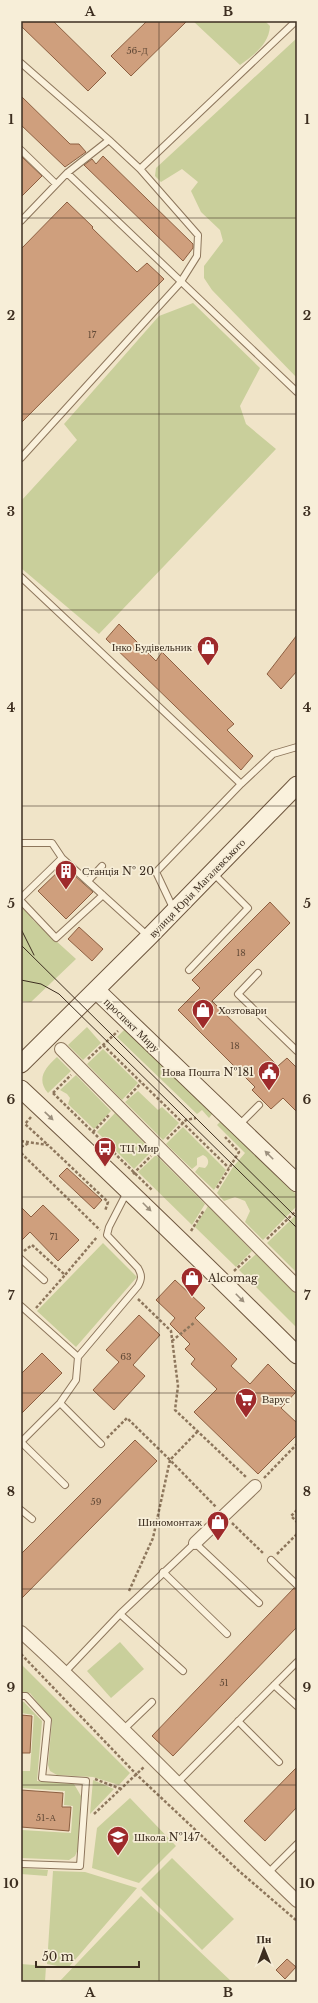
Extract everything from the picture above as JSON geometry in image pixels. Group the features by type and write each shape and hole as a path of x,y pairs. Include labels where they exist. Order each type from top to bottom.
{"street":[{"name":"вулиця Юрія Магалевського","path":"96,990 213,873 297,785"},
{"name":"проспект Миру","path":"21,1064 96,990 297,1182"},
{"path":"61,1049 297,1286"},
{"path":"21,1089 128,1189 297,1355"},
{"path":"195,1543 226,1518 255,1486"},
{"path":"21,1632 65,1672 152,1758 176,1784 297,1901"}],"lane":[{"path":"140,169 296,21"},
{"path":"21,63 140,169 198,235 197,256 180,283 21,458"},
{"path":"21,221 67,173 109,140"},
{"path":"21,150 56,184"},
{"path":"67,173 180,283 297,392"},
{"path":"21,577 241,784"},
{"path":"175,911 156,872 241,784 273,754 297,747"},
{"path":"21,843 52,843 62,858 149,937"},
{"path":"62,858 21,900 56,938 103,895"},
{"path":"88,881 102,866"},
{"path":"189,970 248,908 213,873"},
{"path":"258,973 238,994 297,1051"},
{"path":"239,1125 259,1105"},
{"path":"65,1485 21,1442 60,1403 76,1380 78,1357 138,1286 142,1279 142,1274 138,1268 107,1235 109,1227 128,1189"},
{"path":"21,1259 44,1280"},
{"path":"21,1306 78,1357"},
{"path":"60,1403 101,1444"},
{"path":"21,1510 32,1519"},
{"path":"65,1672 120,1614 195,1543 259,1603"},
{"path":"271,1560 297,1585"},
{"path":"163,1572 226,1634"},
{"path":"120,1614 183,1671"},
{"path":"176,1784 297,1662"},
{"path":"274,1684 297,1706"},
{"path":"21,1696 26,1696 48,1720 42,1778 86,1781 80,1866 21,1864"},
{"path":"124,1730 152,1702"},
{"path":"238,1721 279,1762"},
{"path":"268,1873 297,1844"}],"path":[{"path":"104,1216 108,1202 25,1124 79,1067 128,1021"},
{"path":"103,1045 229,1168"},
{"path":"184,1244 239,1152 220,1132"},
{"path":"21,1141 48,1145"},
{"path":"21,1147 29,1143"},
{"path":"21,1153 100,1230"},
{"path":"30,1314 96,1239 102,1223"},
{"path":"21,1254 32,1245 65,1275"},
{"path":"141,1303 170,1331 178,1386 175,1410 255,1486 297,1444"},
{"path":"172,1342 195,1322"},
{"path":"101,1444 127,1418 226,1518 265,1555"},
{"path":"127,1596 153,1538 170,1460 198,1431"},
{"path":"297,1510 291,1516 297,1522"},
{"path":"276,1555 297,1534"},
{"path":"21,1654 137,1775 239,1871 297,1921"},
{"path":"83,1824 137,1775 152,1758"},
{"path":"86,1781 93,1778 121,1789"}],"green space":[{"path":"193,21 265,21 270,26 264,44 240,65"},
{"path":"297,38 297,378 212,290 204,278 204,266 223,241 220,230 201,212 191,191 198,182 182,169 161,182 155,176 156,168"},
{"path":"193,303 260,368 240,406 246,424 276,449 99,634 21,568 21,501 77,440 64,424 159,316"},
{"path":"21,902 33,920 76,959 31,1002 21,1001"},
{"path":"87,1027 101,1043 83,1060 68,1045"},
{"path":"125,1029 213,1113 209,1118 202,1110 197,1114 117,1037"},
{"path":"103,1049 138,1083 122,1100 87,1064"},
{"path":"57,1057 71,1071 48,1093 44,1088 42,1078 49,1065"},
{"path":"76,1075 111,1111 94,1129 68,1104 70,1098 67,1094 60,1090"},
{"path":"138,1091 158,1110 162,1107 179,1123 163,1140 125,1102"},
{"path":"115,1113 152,1151 134,1169 97,1132"},
{"path":"221,1121 297,1195 297,1206 263,1240 245,1222 250,1211 245,1201 235,1197 224,1201 217,1193 233,1167 245,1153 217,1125"},
{"path":"183,1127 226,1170 214,1190 195,1172 199,1167 205,1168 207,1166 207,1157 203,1155 197,1158 197,1165 192,1169 166,1144"},
{"path":"156,1155 205,1204 192,1225 138,1172"},
{"path":"208,1206 252,1251 236,1267 195,1227"},
{"path":"297,1214 297,1273 267,1243"},
{"path":"103,1243 137,1277 76,1347 37,1311"},
{"path":"256,1254 297,1295 297,1328 239,1270"},
{"path":"120,1642 144,1669 111,1698 87,1671"},
{"path":"21,1664 130,1773 119,1785 93,1777 57,1775 50,1771 48,1765 52,1721 30,1693 21,1692"},
{"path":"21,1701 24,1702 42,1721 37,1781 74,1784 81,1796 78,1849 75,1856 69,1860 21,1858 22,1830 71,1833 73,1806 64,1805 65,1791 21,1788 21,1771 30,1771 34,1715 21,1713"},
{"path":"93,1780 114,1789 90,1814"},
{"path":"130,1798 176,1846 139,1883 92,1868 97,1828"},
{"path":"172,1858 234,1919 202,1950 141,1889"},
{"path":"21,1868 48,1870 47,1876 21,1874"},
{"path":"53,1871 85,1872 137,1888 68,1968 47,1964"},
{"path":"141,1896 232,1982 59,1982"},
{"path":"21,1964 46,1966 45,1982 21,1982"}],"building":[{"path":"21,21 53,21 106,73 88,91 21,26"},
{"path":"147,21 187,21 131,76 111,56"},
{"path":"21,96 70,144 79,144 86,152 65,167 21,125"},
{"path":"21,156 42,176 21,197"},
{"path":"103,156 193,244 193,248 183,261 84,165 92,159 96,164"},
{"path":"67,202 137,272 147,263 164,279 21,423 21,249"},
{"path":"119,624 156,661 162,652 234,724 227,730 253,756 241,770 106,639"},
{"path":"297,635 297,671 281,689 267,674"},
{"name":"Станція № 20","path":"64,866 93,892 66,919 38,891"},
{"path":"270,902 290,923 212,1001 278,1066 287,1058 297,1068 297,1112 283,1098 271,1109 252,1090 255,1087 178,1010 200,988 192,980"},
{"path":"79,927 103,949 92,961 68,939"},
{"path":"67,1168 102,1200 94,1209 59,1176"},
{"path":"43,1205 79,1240 58,1261 30,1232 21,1241 21,1207 31,1217"},
{"path":"175,1280 205,1308 195,1318 237,1359 231,1366 250,1384 268,1364 296,1392 281,1408 297,1423 297,1435 258,1474 194,1412 217,1389 191,1364 195,1359 185,1349 190,1344 170,1324 175,1318 156,1300"},
{"path":"139,1315 160,1335 133,1365 145,1376 114,1410 93,1390 119,1362 106,1350"},
{"path":"42,1353 62,1373 21,1414 21,1374"},
{"path":"135,1440 157,1461 21,1599 21,1554"},
{"path":"294,1588 297,1589 297,1627 173,1756 152,1736"},
{"path":"21,1715 32,1716 30,1753 21,1753"},
{"path":"297,1767 297,1807 265,1841 244,1821"},
{"path":"21,1790 63,1793 62,1807 71,1807 69,1831 21,1827"},
{"path":"287,1959 296,1967 285,1979 276,1970"}],"tram line":[{"path":"21,929 34,955"},
{"path":"21,945 297,1218"},
{"path":"21,980 41,984 59,994 297,1228"}],"place":[{"name":"Інко Будівельник","path":"208,666"},
{"name":"Станція № 20","path":"66,890"},
{"name":"Хозтовари","path":"203,1030"},
{"name":"Нова Пошта №181","path":"269,1092"},
{"name":"ТЦ Мир","path":"105,1168"},
{"name":"Alcomag","path":"192,1298"},
{"name":"Варус","path":"246,1418"},
{"name":"Шиномонтаж","path":"218,1542"},
{"name":"Школа №147","path":"118,1856"}]}
